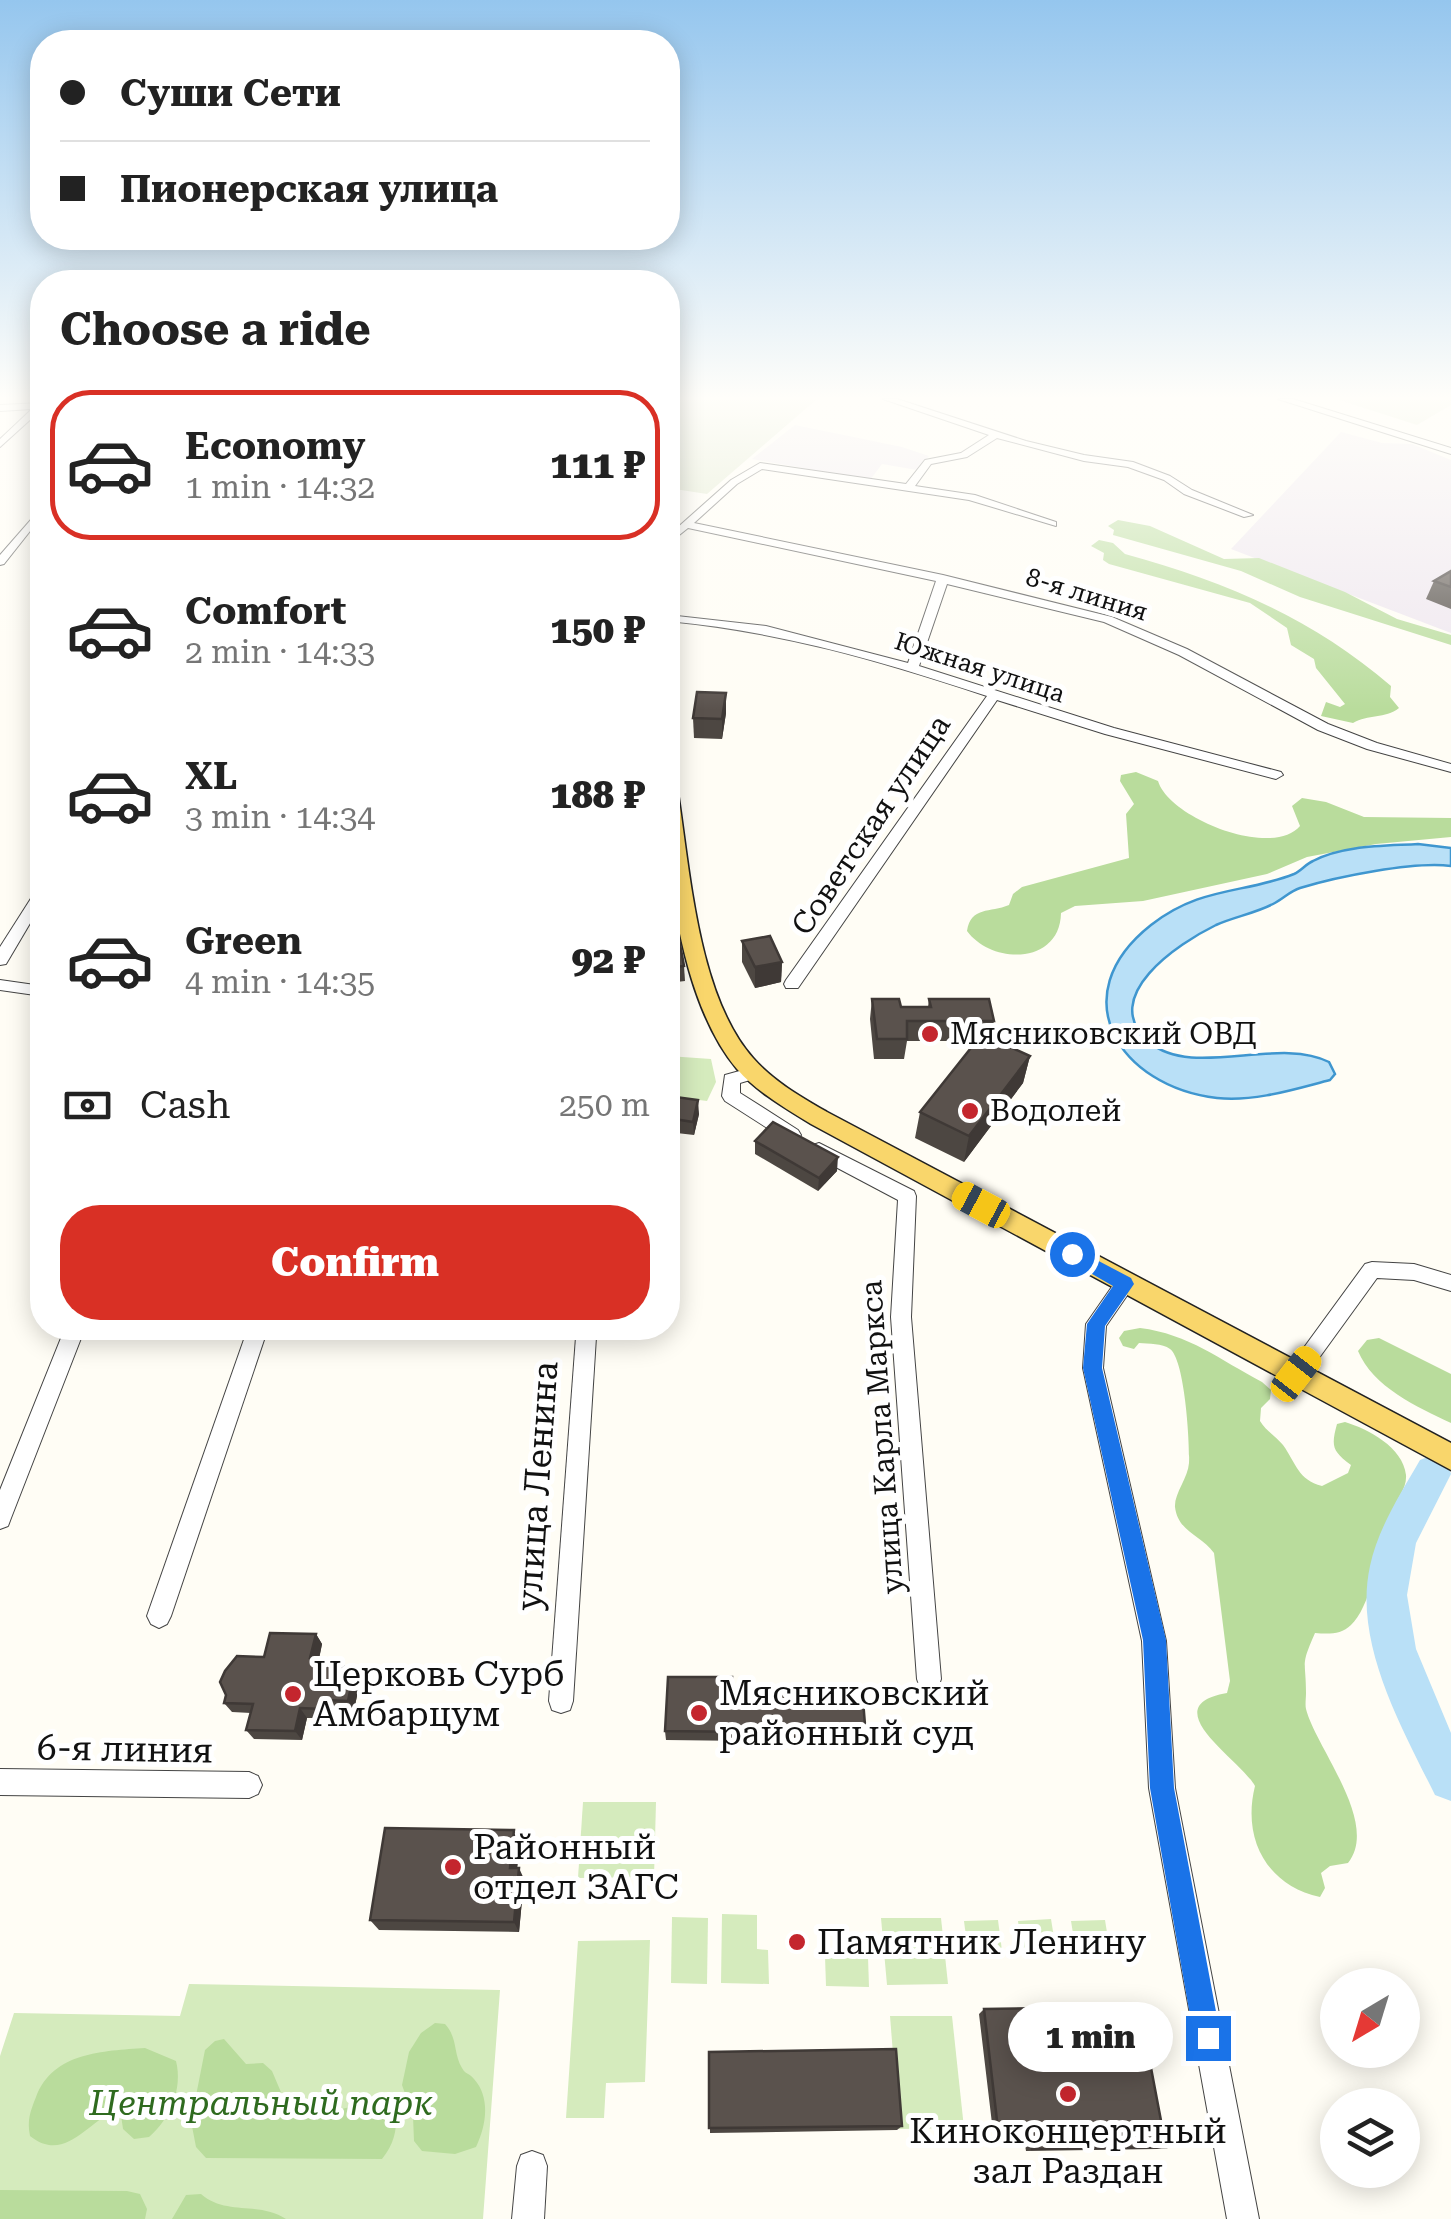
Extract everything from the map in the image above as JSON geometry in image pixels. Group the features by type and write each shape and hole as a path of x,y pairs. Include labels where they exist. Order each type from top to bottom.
{"main road":[{"path":"680,873 708,987 725,1034 754,1073 819,1118 1451,1458"}],"street":[{"path":"680,532 712,503"},
{"path":"988,503 1052,524"},
{"path":"1217,503 1248,514"},
{"path":"0,562 30,525"},
{"name":"8-я линия","path":"688,525 942,578 1126,625 1334,732 1451,768"},
{"name":"Советская улица","path":"912,668 942,578"},
{"name":"Южная улица","path":"680,620 754,630 912,668 1276,776"},
{"name":"Советская улица","path":"792,984 994,695"},
{"path":"0,960 30,911"},
{"path":"0,985 30,989"},
{"name":"улица Карла Маркса","path":"754,1073 731,1079 731,1096 738,1104 907,1196 900,1317 929,1679"},
{"path":"1296,1374 1372,1270 1414,1272 1451,1282"},
{"path":"1125,1284 1096,1324 1093,1368 1154,1640 1162,1788 1242,2219"},
{"path":"0,1518 70,1340"},
{"path":"160,1616 254,1340"},
{"name":"улица Ленина","path":"561,1700 586,1340"},
{"name":"6-я линия","path":"0,1782 249,1785"},
{"path":"528,2219 532,2166"}],"shaded area":[{"path":"1275,503 1451,503 1451,633 1231,549"}],"green space":[{"path":"1118,520 1150,526 1224,559 1259,558 1345,592 1397,619 1451,635 1451,645 1300,597 1241,571 1113,535 1114,530 1108,526"},
{"path":"1099,540 1113,543 1125,554 1232,590 1298,621 1391,686 1390,697 1399,708 1353,723 1321,716 1326,702 1340,707 1345,704 1316,668 1314,659 1291,645 1287,628 1250,603 1109,564 1103,560 1104,553 1091,546"},
{"path":"1136,772 1158,781 1166,795 1200,820 1246,836 1286,835 1300,826 1292,806 1302,798 1326,802 1364,817 1451,818 1451,837 1376,844 1307,857 1267,874 1143,901 1075,906 1061,913 1058,930 1037,951 1007,954 978,942 967,931 973,918 1009,905 1013,894 1022,887 1129,858 1126,814 1134,804 1120,781 1121,775"},
{"path":"680,1057 711,1059 716,1082 707,1101 680,1098"},
{"path":"1140,1328 1204,1349 1271,1390 1270,1399 1261,1408 1260,1421 1283,1445 1303,1475 1314,1483 1322,1486 1348,1473 1351,1465 1340,1456 1334,1443 1337,1424 1345,1422 1383,1441 1403,1465 1405,1485 1393,1510 1365,1603 1343,1631 1315,1633 1306,1658 1306,1709 1343,1786 1356,1828 1356,1846 1348,1863 1330,1866 1321,1873 1325,1888 1320,1897 1285,1882 1262,1856 1252,1824 1255,1786 1199,1721 1198,1709 1206,1700 1227,1693 1230,1681 1214,1553 1185,1528 1175,1507 1189,1463 1183,1385 1175,1356 1167,1347 1155,1344 1139,1343 1134,1349 1123,1346 1119,1338 1124,1331"},
{"path":"1379,1338 1451,1374 1451,1423 1397,1394 1374,1375 1358,1351 1367,1340"},
{"path":"583,1802 656,1802 654,1877 578,1878"},
{"path":"722,1914 757,1915 757,1949 768,1950 769,1984 721,1983"},
{"path":"672,1917 708,1918 707,1984 671,1983"},
{"path":"881,1918 941,1918 948,1984 887,1985"},
{"path":"1051,1919 1056,1950 1022,1950 1018,1921"},
{"path":"998,1920 1002,1951 968,1952 964,1921"},
{"path":"1105,1920 1110,1951 1076,1952 1071,1921"},
{"path":"650,1940 645,2082 606,2083 604,2118 566,2118 578,1941"},
{"path":"825,1956 868,1957 869,1987 826,1986"},
{"name":"Центральный парк","path":"189,1984 500,1990 483,2219 0,2219 0,2056 14,2013 180,2016"},
{"path":"890,2016 952,2016 964,2128 899,2129"},
{"path":"435,2023 445,2024 449,2029 459,2062 479,2087 485,2103 476,2147 455,2154 422,2151 414,2141 413,2116 402,2085 409,2052 421,2033"},
{"path":"224,2039 246,2064 263,2063 272,2071 286,2104 326,2112 388,2095 396,2102 396,2118 393,2139 382,2159 206,2158 196,2147 191,2121 205,2050"},
{"path":"145,2048 176,2061 178,2072 173,2103 149,2137 134,2139 123,2129 121,2115 114,2111 64,2143 42,2143 30,2136 34,2102 54,2071 81,2057"},
{"path":"0,2190 127,2191 140,2194 147,2209 145,2219 0,2219"},
{"path":"201,2194 221,2205 265,2211 286,2219 172,2219 186,2195"}],"water":[{"path":"1418,844 1451,848 1451,866 1375,871 1296,889 1266,907 1216,925 1183,945 1149,973 1138,990 1132,1007 1135,1025 1149,1042 1167,1052 1211,1058 1308,1055 1329,1062 1335,1074 1330,1080 1260,1096 1217,1098 1183,1090 1153,1076 1130,1057 1114,1034 1107,1008 1110,980 1124,952 1169,912 1205,897 1294,874 1310,862 1337,852"}],"building":[{"path":"1451,571 1451,587 1434,581"},
{"path":"697,692 726,693 722,719 693,718"},
{"path":"770,936 782,962 755,967 742,941"},
{"path":"872,999 899,999 901,1007 931,1007 929,999 989,999 994,1021 907,1021 907,1039 877,1039"},
{"path":"982,1034 1030,1056 969,1136 920,1112"},
{"path":"680,1098 698,1100 693,1122 680,1120"},
{"path":"773,1122 838,1157 819,1178 755,1141"},
{"name":"Церковь Сурб Амбарцум","path":"270,1633 316,1634 310,1658 332,1659 330,1666 355,1667 348,1701 326,1700 324,1709 300,1708 295,1731 246,1730 253,1704 224,1703 226,1695 220,1682 237,1656 264,1657"},
{"path":"668,1677 732,1677 731,1688 862,1688 866,1737 748,1737 748,1732 665,1731"},
{"path":"385,1828 514,1830 510,1868 519,1868 514,1922 370,1920"},
{"name":"Киноконцертный зал Раздан","path":"1116,2007 1124,2052 1148,2052 1166,2147 1032,2149 1029,2129 998,2129 984,2009"},
{"path":"896,2049 902,2126 709,2128 709,2052"}],"waterway":[{"path":"1433,1472 1397,1543 1387,1595 1389,1622 1404,1677 1451,1779"}],"place":[{"name":"Мясниковский ОВД","path":"930,1034"},
{"name":"Водолей","path":"970,1111"},
{"name":"Церковь Сурб Амбарцум","path":"293,1694"},
{"name":"Мясниковский районный суд","path":"699,1713"},
{"name":"Районный отдел ЗАГС","path":"453,1867"},
{"name":"Памятник Ленину","path":"797,1942"},
{"name":"Киноконцертный зал Раздан","path":"1068,2094"}],"route":[{"path":"1072,1254 1125,1284 1096,1324 1093,1368 1154,1640 1162,1788 1208,2038"}]}
